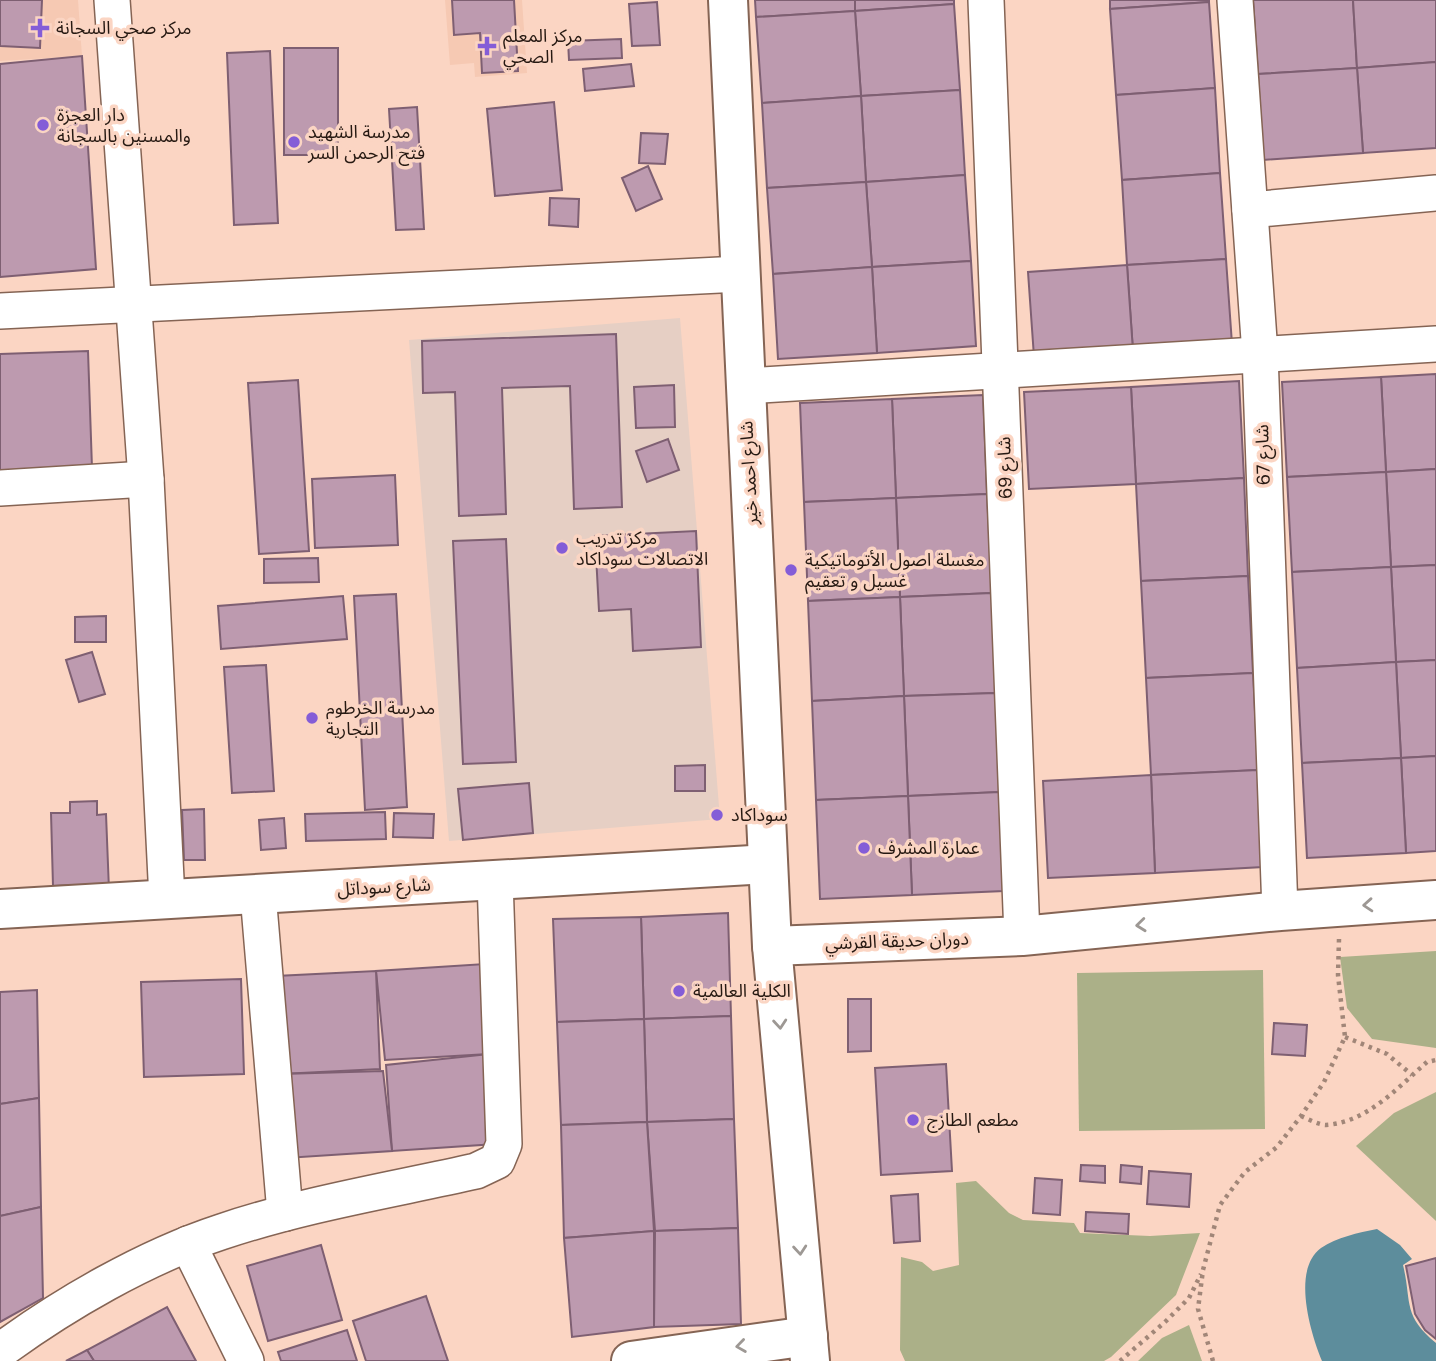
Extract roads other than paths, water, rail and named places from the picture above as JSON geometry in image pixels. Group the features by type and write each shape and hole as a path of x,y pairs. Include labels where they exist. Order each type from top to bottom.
{"main road":[{"name":"شارع احمد خير","path":"729,0 772,946"},
{"name":"شارع سوداتل","path":"0,909 768,864"},
{"name":"دوران حديقة القرشي","path":"772,946 1022,936 1280,911 1436,900"},
{"path":"631,1361 809,1349 772,946"}],"street":[{"path":"112,0 146,479 167,900"},
{"name":"شارع 69","path":"986,0 1022,936"},
{"name":"شارع 67","path":"1235,0 1260,354 1280,911"},
{"path":"1250,210 1436,192"},
{"path":"0,311 740,274"},
{"path":"745,386 1436,344"},
{"path":"0,488 146,479"},
{"path":"0,1351 37,1324 106,1283 188,1244 285,1213 476,1171 492,1165 502,1154 504,1144 495,880"},
{"path":"258,894 285,1213"},
{"path":"188,1244 246,1361"}],"water":[{"path":"1377,1229 1400,1245 1412,1259 1403,1265 1410,1307 1418,1324 1436,1343 1436,1361 1322,1361 1306,1303 1307,1271 1312,1258 1321,1248 1334,1241"}],"place":[{"name":"مركز صحي السجانة","path":"40,28"},
{"name":"مركز المعلم الصحي","path":"487,46"},
{"name":"دار العجزة والمسنين بالسجانة","path":"43,125"},
{"name":"مدرسة الشهيد فتح الرحمن السر","path":"294,142"},
{"name":"مركز تدريب الاتصالات سوداكاد","path":"562,548"},
{"name":"مغسلة اصول الأتوماتيكية غسيل و تعقيم","path":"791,570"},
{"name":"مدرسة الخرطوم التجارية","path":"312,718"},
{"name":"سوداكاد","path":"717,815"},
{"name":"عمارة المشرف","path":"864,848"},
{"name":"الكلية العالمية","path":"679,991"},
{"name":"مطعم الطازج","path":"913,1120"}]}
